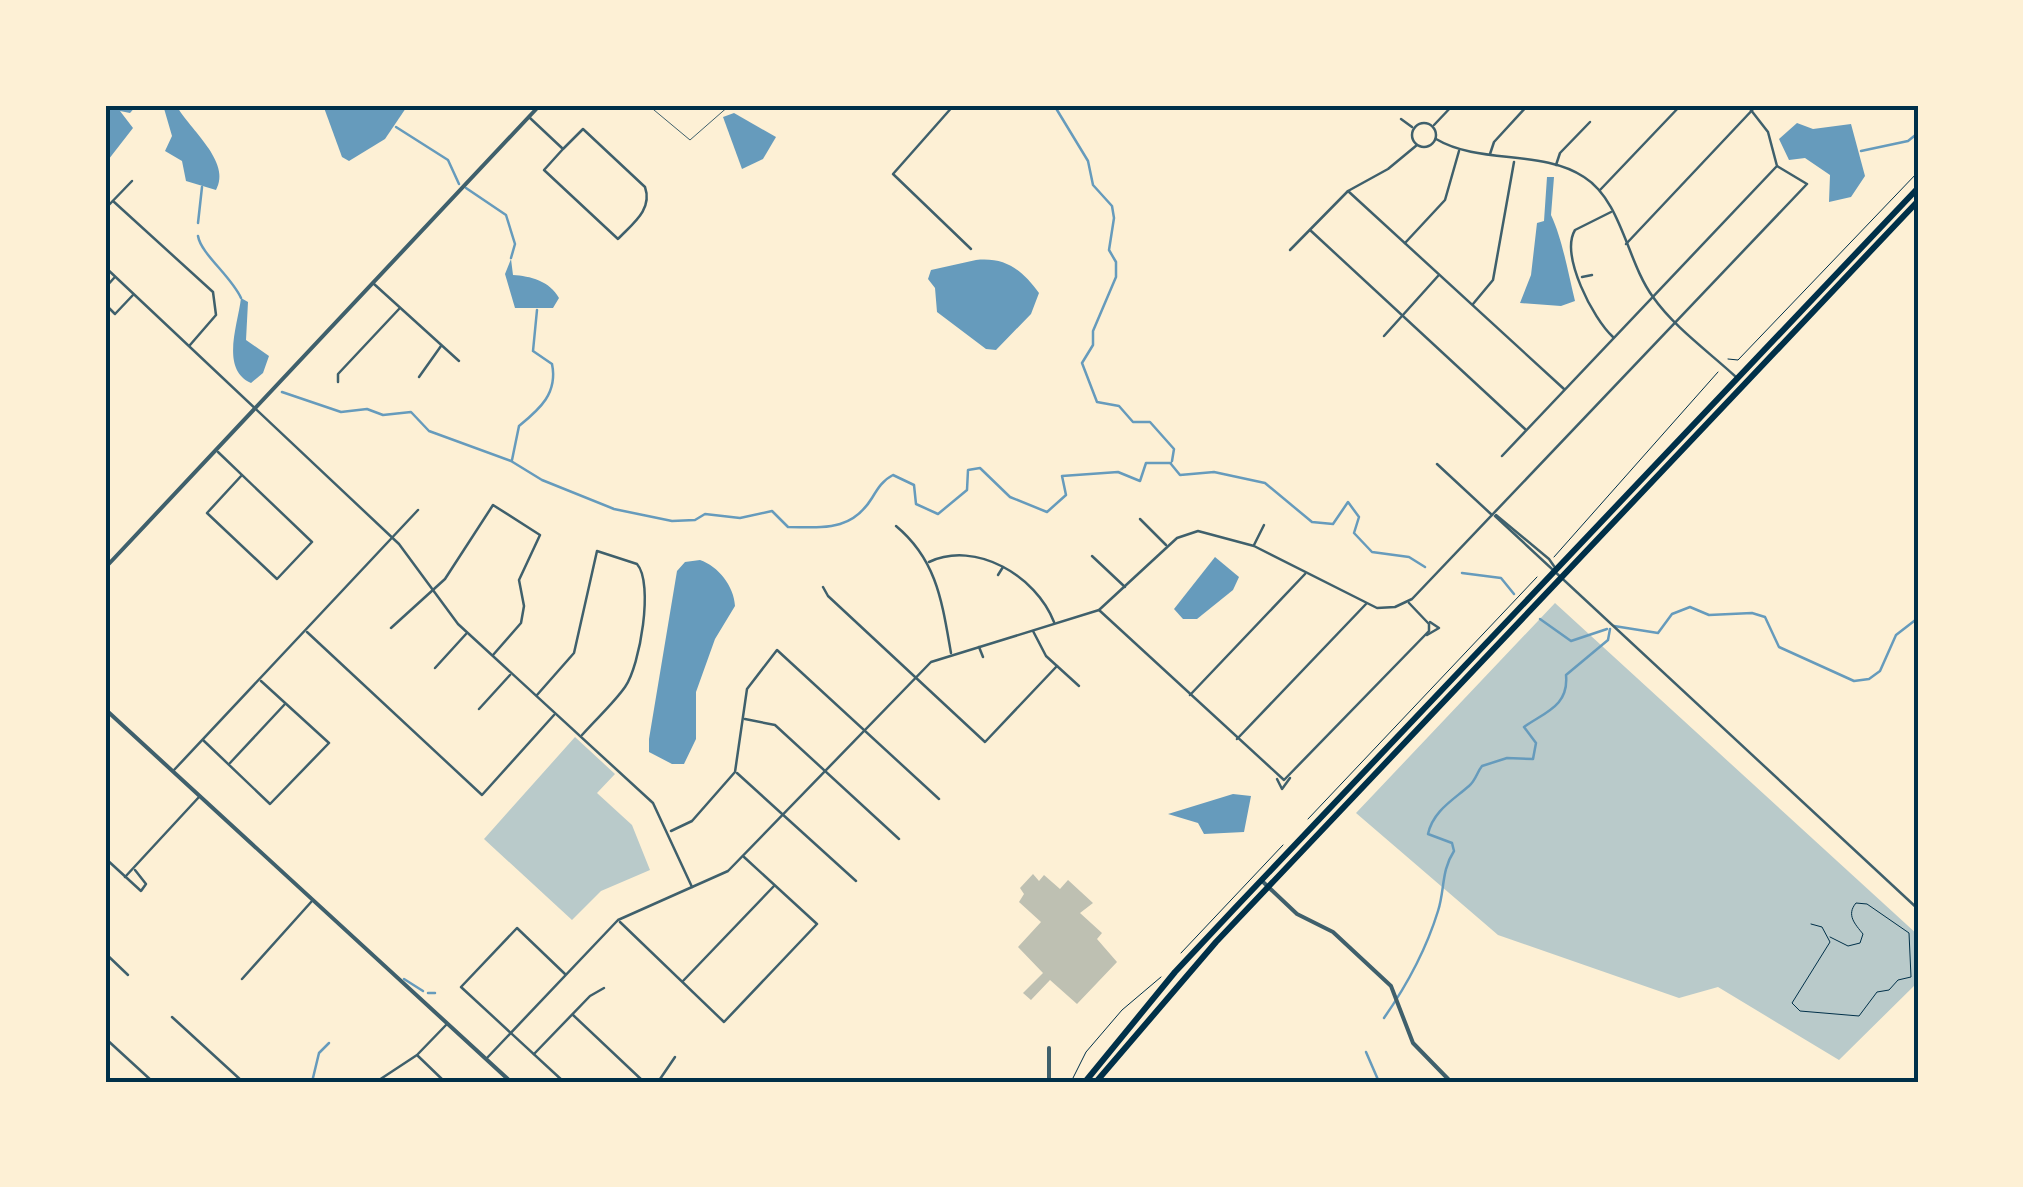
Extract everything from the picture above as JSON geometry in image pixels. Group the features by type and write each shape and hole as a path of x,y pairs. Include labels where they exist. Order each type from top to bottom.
{"highway":[{"path":"1096,1082 1269,886 1737,378 1918,188"},
{"path":"1085,1082 1175,972 1918,201"}],"street":[{"path":"105,568 540,105"},
{"path":"954,105 893,174 971,250"},
{"path":"1401,119 1414,128 1433,126 1453,105"},
{"path":"1490,155 1494,142 1528,105"},
{"path":"1599,191 1681,105"},
{"path":"486,1060 618,920 728,872 914,676 951,654 1098,610 1168,546 1198,530 1254,546 1366,604 1389,608 1408,602 1807,184 1777,166 1768,132 1747,105"},
{"path":"1626,244 1758,105"},
{"path":"529,116 563,149"},
{"path":"1556,166 1560,152 1590,122"},
{"path":"1433,126 1436,140"},
{"path":"1414,128 1417,145"},
{"path":"583,129 645,186 648,194 644,211 618,239 544,170 563,149 583,129"},
{"path":"1290,250 1348,190 1375,176 1417,145 1428,146 1436,140"},
{"path":"1436,140 1459,150 1556,166 1581,174 1599,191 1653,297 1737,378"},
{"path":"1405,243 1453,186 1459,150"},
{"path":"1472,305 1493,280 1514,160"},
{"path":"1502,456 1777,166"},
{"path":"105,210 132,180"},
{"path":"1348,190 1565,390"},
{"path":"113,201 216,298 216,315 188,347"},
{"path":"1611,212 1575,230 1569,248 1590,310 1614,338"},
{"path":"1310,230 1526,430"},
{"path":"1490,240 1499,242"},
{"path":"105,267 392,538 468,633 657,808 692,888"},
{"path":"1384,336 1440,275"},
{"path":"1580,278 1592,275"},
{"path":"105,288 116,277"},
{"path":"372,283 459,361"},
{"path":"105,304 115,314 134,294"},
{"path":"338,382 338,374 400,308"},
{"path":"418,377 442,346"},
{"path":"217,451 312,542 278,579 207,513 242,475"},
{"path":"1437,464 1628,636 1918,908"},
{"path":"391,628 445,579 493,505 540,535 519,580 524,606 521,623 492,656"},
{"path":"173,772 418,510"},
{"path":"1140,519 1168,546"},
{"path":"1254,546 1264,525"},
{"path":"896,526 929,562 951,654"},
{"path":"536,696 574,653 598,551 637,564 647,589 630,678 580,736"},
{"path":"1092,556 1126,588"},
{"path":"929,562 986,559 1004,566 1036,593 1055,623"},
{"path":"998,575 1004,566"},
{"path":"1188,696 1306,573"},
{"path":"823,587 985,742 1057,666"},
{"path":"1098,610 1277,778 1282,789 1426,635 1430,627 1408,602"},
{"path":"1236,740 1366,604"},
{"path":"1426,621 1439,628 1426,635"},
{"path":"1033,630 1040,648 1079,686"},
{"path":"306,631 482,795 555,714"},
{"path":"435,668 468,633"},
{"path":"979,646 983,657"},
{"path":"668,832 692,820 736,772 752,679 776,650 939,799"},
{"path":"479,709 512,674"},
{"path":"203,740 270,804 329,743 260,680"},
{"path":"229,764 285,704"},
{"path":"105,710 512,1082"},
{"path":"744,718 775,725 899,839"},
{"path":"736,772 856,881"},
{"path":"1277,778 1290,777"},
{"path":"126,877 200,796"},
{"path":"618,920 724,1022 817,924 743,856"},
{"path":"105,858 138,890 145,889 135,867"},
{"path":"1262,880 1298,914 1333,932 1396,994 1413,1043 1451,1082"},
{"path":"682,982 774,885"},
{"path":"242,979 313,900"},
{"path":"564,1082 461,987 517,928 565,974"},
{"path":"105,953 128,975"},
{"path":"534,1054 572,1014 604,988"},
{"path":"572,1014 644,1082"},
{"path":"172,1016 244,1082"},
{"path":"376,1082 416,1055 447,1024"},
{"path":"105,1038 153,1082"},
{"path":"1048,1048 1049,1082"},
{"path":"416,1055 444,1082"},
{"path":"658,1082 675,1057"},
{"path":"234,1082 238,1078"}],"lane":[{"path":"648,105 690,140 730,105"}],"path":[{"path":"1728,360 1738,360 1918,172"},
{"path":"1554,558 1720,369"},
{"path":"1302,825 1542,572"},
{"path":"1180,955 1290,838"},
{"path":"1811,924 1822,927 1830,938 1848,946 1860,943 1863,934 1852,920 1852,912 1856,903 1867,904 1908,934 1912,976 1872,996 1859,1016 1800,1011 1792,1003 1830,938"},
{"path":"1071,1082 1086,1052 1122,1010 1167,971"}],"shaded area":[{"path":"1555,603 1918,935 1918,982 1839,1060 1718,987 1679,998 1498,935 1356,813"},
{"path":"575,737 615,774 597,793 632,825 650,870 601,891 572,920 484,839"}],"water":[{"path":"105,105 137,105 130,113 120,111 133,128 105,164"},
{"path":"163,105 176,105 214,157 219,179 216,190 186,181 182,161 165,151 172,136"},
{"path":"323,105 408,105 385,139 349,161 342,157"},
{"path":"734,113 776,137 763,159 742,169 723,117"},
{"path":"1797,123 1813,129 1851,124 1865,176 1851,197 1829,202 1830,175 1805,158 1789,160 1779,139"},
{"path":"1547,177 1554,177 1551,215 1575,301 1561,306 1520,303 1531,275 1537,223 1544,221"},
{"path":"511,259 513,275 539,281 555,292 559,298 553,308 515,308 505,274"},
{"path":"976,260 1012,267 1039,293 1031,314 996,350 986,349 937,312 935,288 928,279 931,270"},
{"path":"241,298 248,302 246,340 269,356 263,373 251,383 236,368 233,357"},
{"path":"1215,557 1239,577 1233,590 1197,619 1183,619 1174,609"},
{"path":"700,560 724,578 735,606 715,639 696,692 696,739 684,764 672,764 649,752 649,739 677,571 685,562"},
{"path":"1233,794 1251,796 1244,832 1204,834 1198,823 1168,814"}],"building":[{"path":"1033,874 1039,881 1044,875 1060,889 1068,880 1093,903 1080,913 1102,933 1097,939 1117,962 1077,1004 1050,980 1031,1000 1023,993 1043,973 1018,947 1041,922 1019,902 1024,894 1020,888"}],"waterway":[{"path":"1054,105 1088,161 1093,185 1112,206 1114,218 1109,250 1116,262 1116,277 1093,331 1093,345 1082,363 1097,402 1119,406 1133,422 1150,422 1174,449 1172,461"},
{"path":"396,127 448,160 459,184"},
{"path":"1861,151 1908,141 1918,133"},
{"path":"198,223 202,187"},
{"path":"466,188 506,215 515,244 511,258"},
{"path":"198,236 241,298"},
{"path":"512,460 519,426 540,407 552,384 552,364 533,351 537,310"},
{"path":"282,392 341,412 411,412 429,431 511,461 542,480 614,509 672,521 695,520 705,514 740,518 772,511 788,527 835,525 855,517 893,475 914,485 916,504 938,514 967,490 968,470 980,468 1010,497 1047,512 1066,495 1062,476 1118,472 1140,481 1146,463 1171,463"},
{"path":"1171,464 1180,475 1214,472 1265,483 1312,522 1333,524 1348,502 1359,517 1354,533 1372,552 1409,557 1425,567"},
{"path":"1462,573 1501,578 1514,594"},
{"path":"1614,626 1658,633 1672,614 1690,607 1709,615 1752,613 1765,617 1779,647 1854,681 1869,679 1880,671 1896,635 1918,618"},
{"path":"1540,619 1571,641 1607,629"},
{"path":"1384,1018 1428,940 1454,851 1452,843 1428,834 1434,819 1471,784 1482,766 1507,758 1533,759 1536,743 1524,727 1560,701 1566,675 1608,640 1610,629"},
{"path":"404,979 423,991"},
{"path":"428,993 435,993"},
{"path":"312,1082 319,1053 329,1043"},
{"path":"1366,1052 1379,1082"}]}
